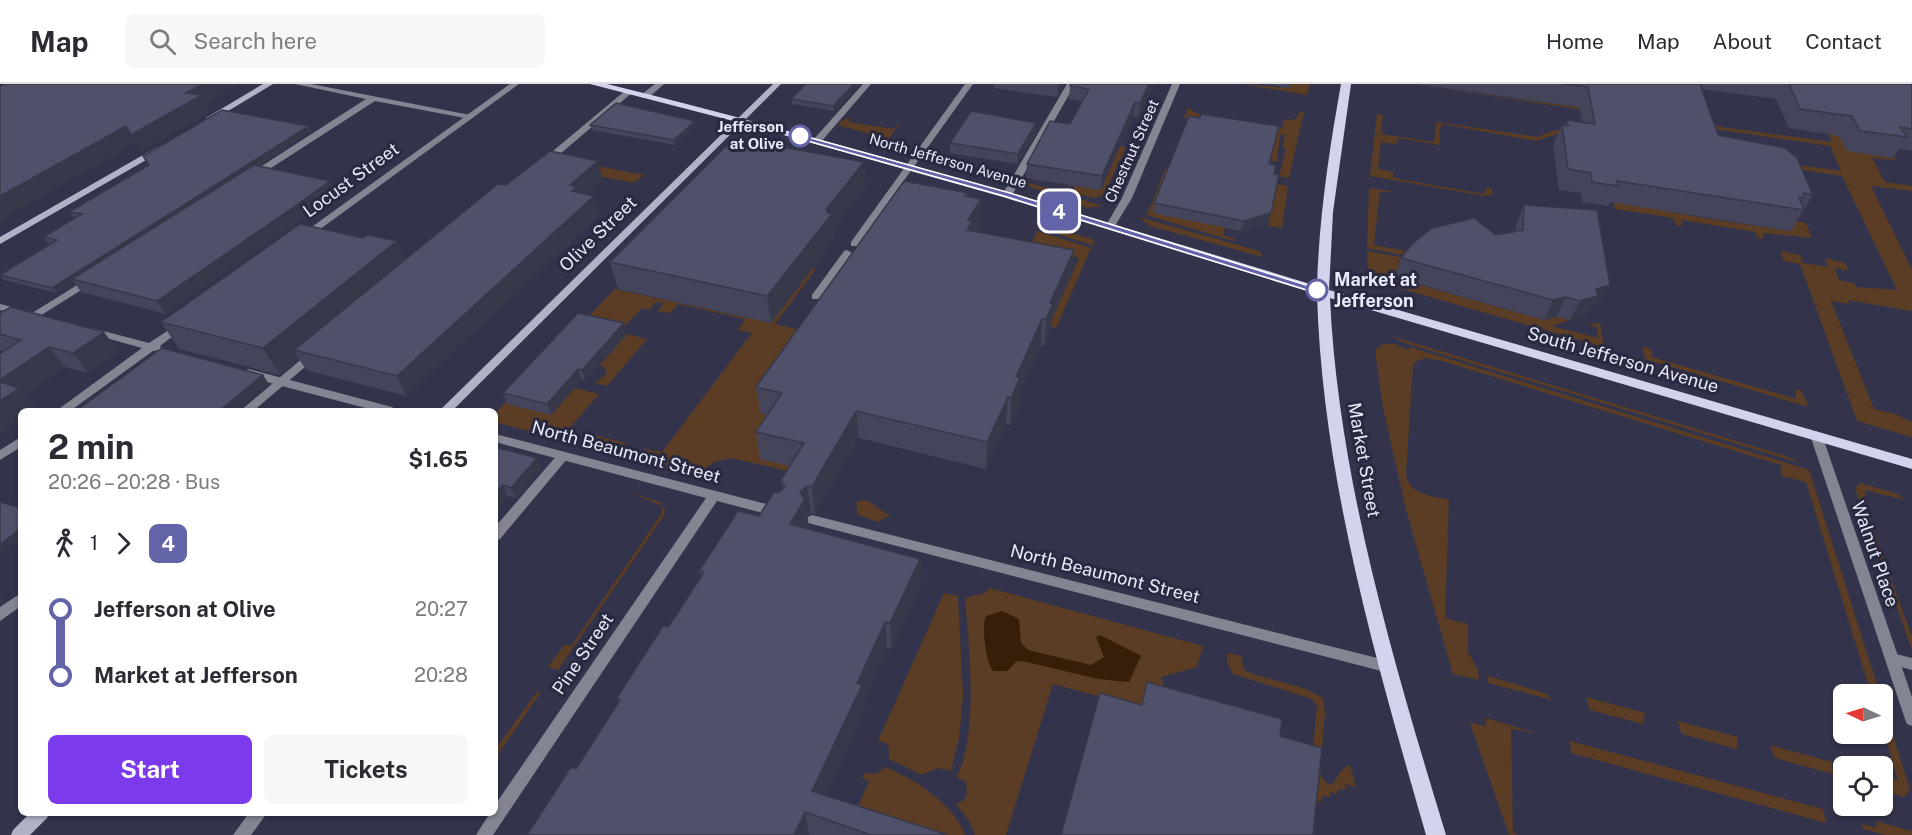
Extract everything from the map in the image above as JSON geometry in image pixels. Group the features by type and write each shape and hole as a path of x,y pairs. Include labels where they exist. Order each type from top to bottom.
{"main road":[{"path":"205,122 269,84"},
{"name":"North Jefferson Avenue","path":"595,84 741,120 909,166 1323,292"},
{"name":"Olive Street","path":"448,408 777,84"},
{"name":"Market Street","path":"1346,84 1326,197 1323,292 1331,388 1344,471 1365,574 1436,835"},
{"path":"0,241 164,145"},
{"name":"South Jefferson Avenue","path":"1323,292 1912,464"},
{"path":"19,835 38,816"}],"street":[{"path":"299,84 470,117"},
{"name":"Locust Street","path":"291,246 515,84"},
{"path":"645,96 660,84"},
{"path":"817,141 867,84"},
{"path":"816,297 969,84"},
{"path":"1007,195 1071,84"},
{"name":"Chestnut Street","path":"1110,227 1127,198 1176,84"},
{"path":"535,170 629,92"},
{"path":"245,181 374,98"},
{"path":"0,338 40,317 96,277"},
{"path":"0,306 40,317"},
{"path":"66,408 190,319"},
{"path":"77,327 170,352"},
{"path":"250,408 320,349"},
{"path":"239,370 381,408"},
{"name":"Walnut Place","path":"1816,435 1912,719"},
{"name":"North Beaumont Street","path":"498,439 782,513"},
{"path":"0,456 18,443"},
{"path":"498,532 562,456"},
{"name":"Pine Street","path":"498,814 714,496"},
{"name":"North Beaumont Street","path":"812,520 1389,667"},
{"path":"0,615 18,600"},
{"path":"1892,659 1912,664"},
{"path":"241,835 257,816"},
{"name":"Pine Street","path":"484,835 497,816"}],"shaded area":[{"path":"1241,84 1289,88 1291,84 1310,84 1307,95"},
{"path":"1408,84 1832,142 1807,89 1891,148 1896,160 1872,158 1885,182 1912,186 1912,191 1871,186 1912,270 1912,311 1848,300 1849,304 1831,301 1874,409 1895,414 1912,422 1912,437 1857,421 1800,264 1784,261 1780,251 1800,255 1803,263 1828,267 1825,258 1845,263 1849,271 1835,268 1839,280 1854,283 1856,287 1897,290 1842,176 1559,133 1536,141 1442,124 1439,131 1440,145 1398,138 1396,144 1381,142 1378,169 1393,172 1393,178 1485,194 1486,188 1491,188 1493,195 1484,196 1370,176 1377,114 1383,115 1381,134 1434,142 1436,122 1537,137 1556,130 1841,171 1830,146"},
{"path":"1188,108 1198,114 1283,128 1283,121 1296,119 1300,112 1304,112 1289,178 1279,176 1286,149 1283,148 1285,135 1280,135 1277,162 1270,161 1277,134 1184,118"},
{"path":"850,118 849,122 893,129 900,123 888,139 838,125 842,120"},
{"path":"1120,146 1126,147 1104,195 1093,198 1072,192 1075,186 1101,190"},
{"path":"566,160 644,175 634,183 556,168"},
{"path":"1165,169 1241,231 1225,228 1223,235 1235,239 1233,241 1147,215"},
{"path":"1023,181 1103,206 1086,208 1078,202 1021,184"},
{"path":"1277,184 1288,186 1282,228 1268,226"},
{"path":"1369,188 1395,192 1380,192 1374,245 1406,251 1402,255 1367,248"},
{"path":"1613,200 1679,214 1790,231 1787,220 1806,223 1812,238 1763,233 1763,239 1758,238 1755,232 1682,220 1681,226 1676,225 1673,218 1615,209"},
{"path":"1139,217 1259,251 1263,257 1150,226"},
{"path":"1046,225 1091,239 1095,246 1041,229"},
{"path":"1037,231 1091,248 1056,328 1049,326 1079,258 1029,248"},
{"path":"1367,251 1412,257 1395,278 1544,320 1556,317 1570,320 1552,326 1598,338 1597,327 1586,325 1600,323 1604,347 1378,282 1368,273"},
{"path":"806,267 816,269 775,324 817,334 761,413 786,420 808,470 805,475 731,458 714,462 698,474 637,459 645,449 662,452 752,333 738,330 745,319 678,304 671,313 657,311 664,303 656,302 649,310 642,308 620,332 581,324 615,289 771,323 809,273"},
{"path":"627,334 647,339 607,386 595,383 605,375 607,370 600,365"},
{"path":"1391,336 1786,456 1803,464 1402,342"},
{"path":"1383,344 1398,344 1397,346 1409,350 1410,347 1809,470 1877,684 1868,684 1806,482 1781,476 1781,465 1442,361 1425,358 1415,362 1413,366 1406,474 1411,486 1416,490 1429,496 1449,500 1445,618 1468,624 1468,652 1478,670 1479,680 1453,674 1406,510 1383,408 1375,350"},
{"path":"1645,346 1652,351 1652,357 1796,399 1796,390 1801,390 1809,407 1645,359 1643,348"},
{"path":"530,377 599,394 560,439 498,423 498,410"},
{"path":"593,435 626,443 618,454 581,445"},
{"path":"1860,483 1898,494 1905,500 1865,490 1867,511 1912,637 1912,650 1855,489"},
{"path":"629,492 660,502 665,510 663,517 558,670 548,667 564,645 571,646 662,513 662,506"},
{"path":"864,500 890,515 878,522 858,515 856,502"},
{"path":"989,588 1203,646 1197,667 1161,677 1168,699 1142,708 1053,684 1006,835 975,835 969,821 956,804 964,800 967,793 966,782 957,777 964,758 970,713 970,665 965,598 985,593"},
{"path":"944,593 958,596 963,696 959,738 951,771 937,768 922,775 889,759 889,747 886,743 878,741"},
{"path":"1002,611 1019,619 1021,643 1028,650 1091,665 1104,657 1096,637 1100,635 1141,656 1129,682 1098,679 1022,661 1016,662 1007,671 993,671 986,652 985,621 986,616"},
{"path":"1228,653 1241,656 1244,670 1250,673 1306,689 1323,698 1325,712 1320,774 1325,782 1331,785 1344,768 1350,765 1356,787 1345,784 1345,790 1338,789 1337,794 1330,792 1330,797 1322,796 1321,802 1315,800 1311,773 1317,705 1312,699 1233,674 1227,662"},
{"path":"1488,676 1547,694 1552,700 1488,683"},
{"path":"542,691 498,754 498,746 536,693"},
{"path":"1586,697 1645,713 1643,724 1590,710"},
{"path":"1486,718 1536,733 1511,729 1513,833 1519,835 1509,835 1470,723 1486,726"},
{"path":"1677,721 1738,737 1737,749 1682,734"},
{"path":"1893,735 1910,790 1904,797 1893,794 1893,779 1898,780 1893,756 1891,756 1887,744 1893,744"},
{"path":"1570,741 1823,809 1826,823 1571,753"},
{"path":"1770,745 1832,762 1833,774 1775,758"},
{"path":"885,767 920,785 943,803 960,824 965,835 907,835 849,827 869,781 862,778 865,773 876,774"},
{"path":"1875,821 1912,831 1912,835 1886,835 1863,829 1862,824 1877,828"}],"building":[{"path":"5,84 202,84 186,93 202,95 131,135 126,126 0,196 0,86"},
{"path":"806,84 854,84 833,106 791,99"},
{"path":"1071,84 1149,84 1140,103 1135,102 1102,176 1027,164 1050,121 1070,124 1089,89 1070,86"},
{"path":"1563,84 1700,84 1718,135 1785,148 1797,158 1813,195 1803,193 1805,198 1799,197 1804,210 1617,181 1618,186 1592,182 1591,173 1568,169 1562,125 1568,126 1567,120 1595,124 1588,87"},
{"path":"1789,84 1912,84 1912,129 1900,127 1907,137 1860,131 1852,116 1800,109"},
{"path":"616,103 695,121 674,140 590,125"},
{"path":"222,110 309,126 52,288 0,275 57,240 43,237 82,214 69,212 149,165 143,156"},
{"path":"971,111 1036,123 1018,154 950,143"},
{"path":"1201,114 1279,126 1269,164 1276,165 1274,174 1279,175 1271,213 1244,221 1154,203 1189,116 1200,118"},
{"path":"734,138 864,162 826,210 829,211 827,213 832,214 767,296 610,262"},
{"path":"550,151 598,161 570,185 577,187 572,191 594,196 397,376 294,350 498,184 506,185"},
{"path":"254,165 330,181 157,301 72,279"},
{"path":"904,181 968,193 965,196 981,199 968,220 972,221 967,230 1074,250 1050,303 1053,304 1046,319 1042,319 1016,377 1020,378 1011,398 1008,397 987,442 856,411 812,487 807,486 800,492 805,499 790,524 920,559 890,623 885,622 857,683 862,685 812,791 948,835 871,835 805,812 794,835 527,835 571,767 576,769 620,700 616,699 663,626 668,627 677,614 704,572 699,571 738,511 759,516 774,492 778,493 785,487 781,480 804,443 756,432 782,393 756,387"},
{"path":"1524,205 1597,210 1610,285 1596,289 1598,296 1580,301 1566,297 1553,300 1401,258 1412,244 1432,228 1474,218 1496,235 1523,230"},
{"path":"300,224 363,238 368,235 397,241 263,348 161,322"},
{"path":"11,307 104,332 73,353 49,347 0,380 0,354 21,340 0,334 0,313"},
{"path":"578,313 624,323 582,370 578,369 547,404 503,393"},
{"path":"162,348 263,375 223,408 80,408"},
{"path":"0,382 20,388 0,401"},
{"path":"498,448 537,458 511,488 503,485 498,491"},
{"path":"0,502 18,507 18,530 0,545"},
{"path":"1147,682 1282,719 1280,736 1322,748 1313,835 1061,835 1100,693 1142,705"}],"bus line":[{"name":"4","path":"800,136 1007,195 1317,290"}],"place":[{"name":"Jefferson at Olive","path":"800,136"},
{"name":"Market at Jefferson","path":"1317,290"}]}
